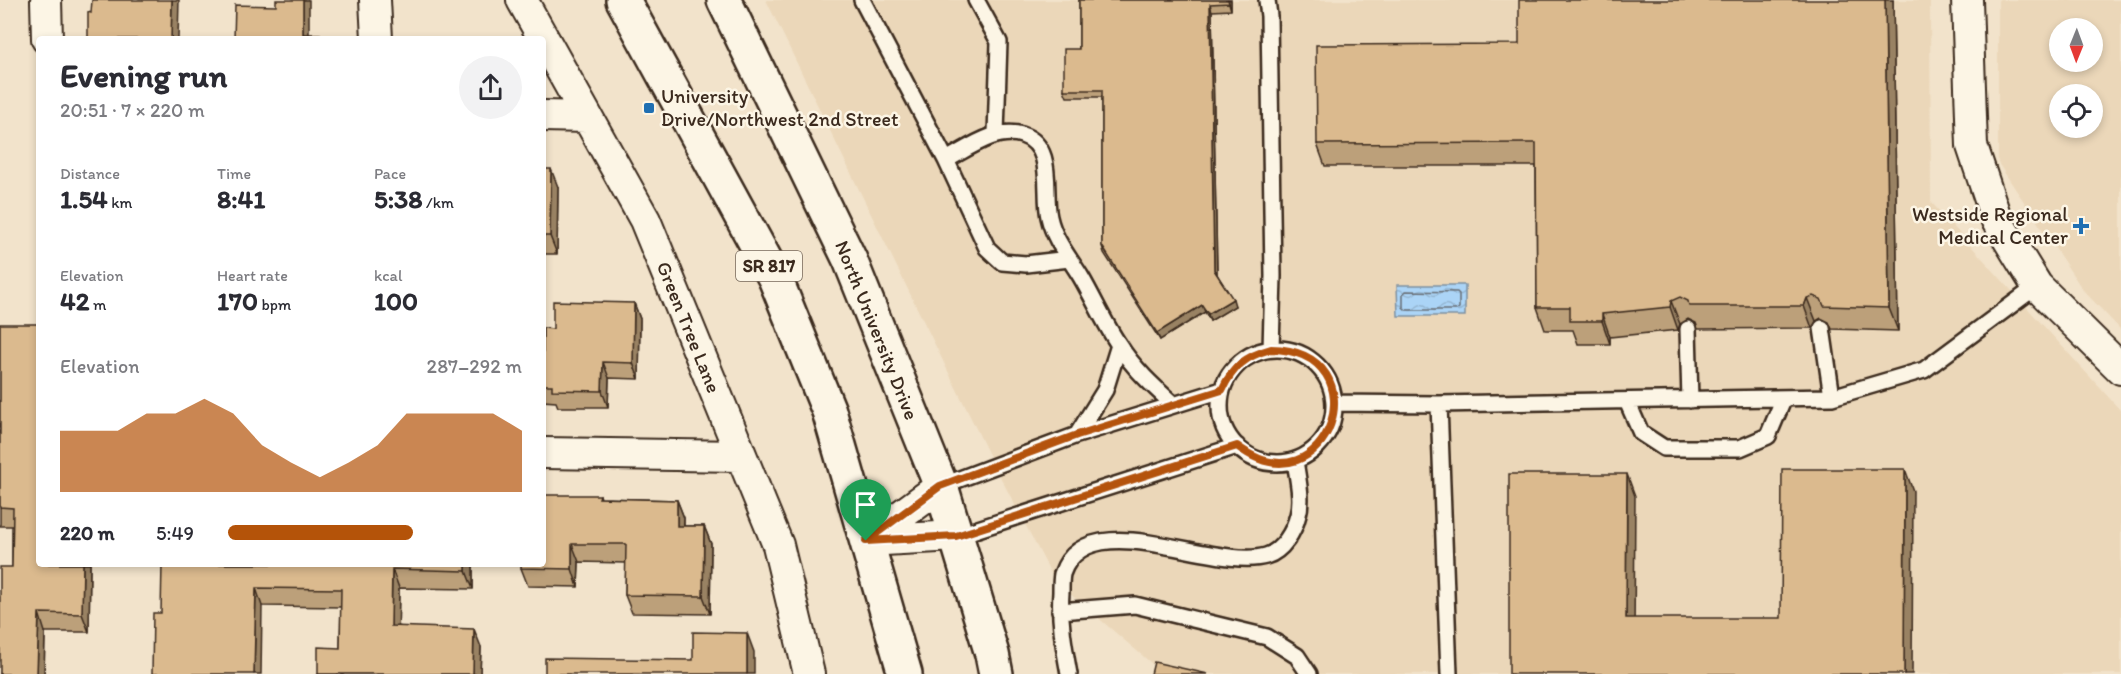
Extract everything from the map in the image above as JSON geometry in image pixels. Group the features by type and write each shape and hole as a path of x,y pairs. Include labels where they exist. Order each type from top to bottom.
{"main road":[{"name":"SR 817","path":"623,0 775,278 829,411 905,674"},
{"name":"North University Drive","path":"724,0 850,260 940,486 992,654 996,674"}],"street":[{"path":"46,0 47,36"},
{"path":"375,0 377,36"},
{"name":"Green Tree Lane","path":"522,0 542,36"},
{"path":"1967,0 1972,146 1997,221 2037,286 2121,369"},
{"name":"Green Tree Lane","path":"546,43 645,220 778,544 808,674"},
{"path":"546,116 588,117"},
{"path":"546,453 741,456"},
{"path":"866,541 940,486"},
{"path":"866,541 956,536"}],"lane":[{"path":"862,0 946,160 987,248 1002,261 1026,264 1069,259"},
{"path":"976,0 999,42 996,134"},
{"path":"1267,0 1273,276 1271,349"},
{"path":"946,160 996,134 1022,135 1032,141 1045,160 1048,216 1055,236 1081,275 1119,345 1150,384 1174,405"},
{"path":"1335,403 1439,404 1832,397 1924,370 2037,286"},
{"path":"1822,328 1832,397"},
{"path":"1688,329 1690,400"},
{"path":"1077,435 1105,390 1119,345"},
{"path":"1271,349 1294,351 1314,362 1325,374 1332,387 1335,403 1333,421 1325,438 1312,452 1295,460 1280,463 1249,456 1237,446 1221,420 1222,390 1229,375 1240,362 1255,353 1271,349"},
{"path":"940,486 1077,435 1222,390"},
{"path":"1627,401 1641,433 1664,448 1740,448 1768,436 1784,398"},
{"path":"1439,404 1449,674"},
{"path":"956,536 1237,446"},
{"path":"1069,674 1062,641 1060,611 1062,575 1074,553 1093,543 1120,540 1240,560 1268,556 1289,539 1299,513 1299,489 1295,460"},
{"path":"1060,611 1135,605 1267,637 1297,656 1309,674"}],"shaded area":[{"path":"766,0 1930,0 1931,202 2121,411 2121,674 1164,674 1055,581 994,465"},
{"name":"Westside Regional Medical Center","path":"1998,0 2121,0 2121,330 2083,290 1998,163"}],"water":[{"path":"1397,285 1465,285 1465,316 1398,316"}],"building":[{"path":"92,0 172,0 171,36 88,36 88,12 91,13"},
{"path":"276,0 303,0 303,34 320,34 320,36 234,36 235,5 276,6"},
{"path":"1079,0 1228,0 1229,3 1210,4 1214,270 1233,299 1208,314 1202,305 1157,333 1102,246 1102,90 1064,90 1064,49 1079,49"},
{"path":"1519,0 1885,0 1889,308 1824,306 1821,299 1813,296 1807,298 1804,306 1689,306 1688,301 1680,297 1671,301 1670,307 1602,314 1602,321 1570,321 1570,307 1537,307 1536,143 1317,144 1316,45 1519,44"},
{"path":"546,169 551,169 550,236 546,236"},
{"path":"553,301 634,303 633,363 603,362 602,391 552,390 552,385 546,385 546,328 553,329"},
{"path":"0,324 36,324 36,567 83,567 82,614 39,613 37,674 0,674 0,567 12,567 13,508 0,507"},
{"path":"1782,469 1905,469 1904,674 1509,674 1509,474 1627,474 1626,618 1781,618"},
{"path":"546,495 600,495 599,498 677,500 677,526 704,526 703,596 625,595 626,544 572,544 572,569 521,568 546,567"},
{"path":"162,567 466,567 466,571 392,569 391,626 474,629 473,674 318,674 318,647 340,648 341,589 256,588 254,674 152,674 153,613 161,613"},
{"path":"693,632 747,633 747,674 545,674 545,658 693,660"},
{"path":"1154,662 1208,674 1151,674"}],"place":[{"name":"University Drive/Northwest 2nd Street","path":"649,108"},
{"name":"Westside Regional Medical Center","path":"2081,226"}],"route":[{"path":"1271,349 1287,349 1301,354 1314,362 1325,374 1332,387 1335,403 1333,421 1325,438 1312,452 1295,460 1280,463 1264,461 1249,456 1237,446 956,536 866,541 940,486 1077,435 1222,390 1229,375 1240,362 1255,353 1271,349"}]}
